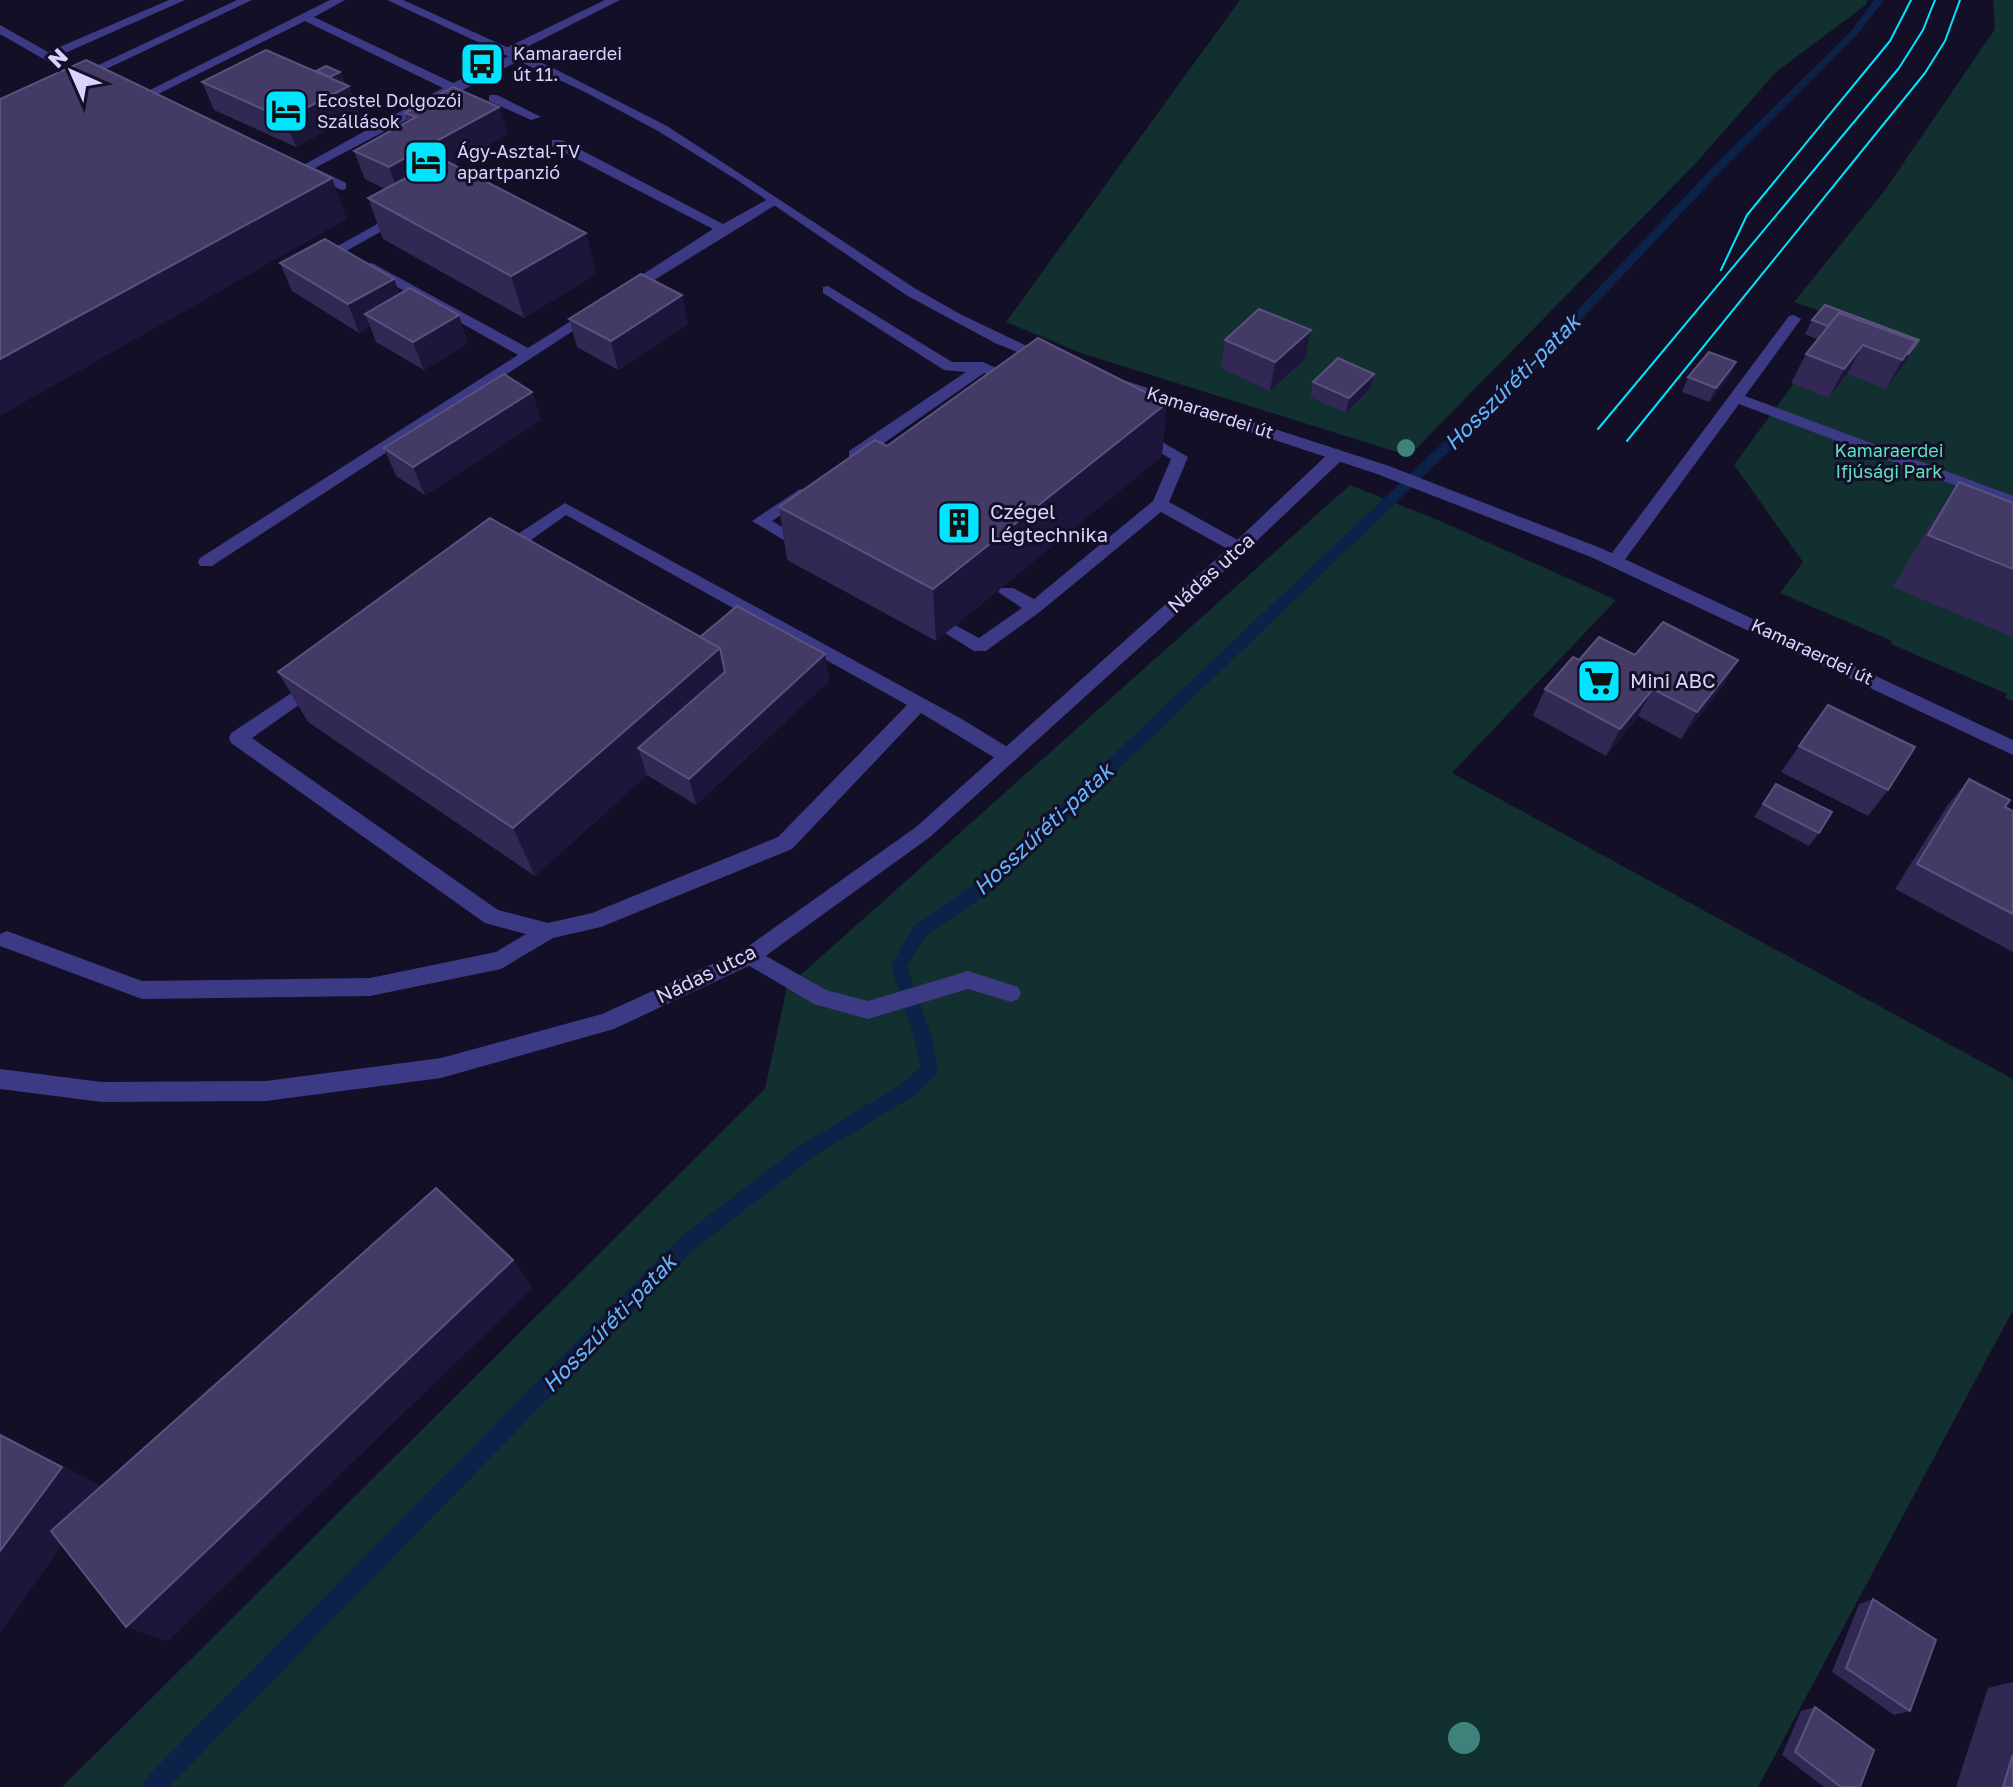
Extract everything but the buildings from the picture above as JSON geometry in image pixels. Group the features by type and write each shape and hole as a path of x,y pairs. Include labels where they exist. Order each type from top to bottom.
{"street":[{"path":"0,29 47,57 179,0"},
{"path":"71,81 246,0"},
{"path":"148,94 339,0"},
{"path":"393,0 640,115 961,319 1027,352 1059,363"},
{"path":"341,186 305,168 614,0"},
{"path":"305,17 453,88"},
{"path":"493,98 535,117"},
{"path":"557,143 723,229"},
{"path":"206,562 723,229 775,201"},
{"path":"300,270 391,222"},
{"path":"340,249 529,355"},
{"path":"828,290 949,367 983,367 1027,384"},
{"path":"1615,561 1794,319"},
{"path":"837,467 882,443 983,367"},
{"name":"Kamaraerdei út","path":"1110,381 1383,470 1615,561 2013,748"},
{"path":"1736,398 2013,502"},
{"path":"951,629 980,646 1035,607 1160,504 1180,457 1127,427"},
{"name":"Nádas utca","path":"0,1079 102,1092 266,1091 441,1068 606,1022 750,956 923,832 1239,548 1338,454"},
{"path":"805,547 760,521 812,485"},
{"path":"1160,504 1239,548"},
{"path":"486,563 565,508 1007,756"},
{"path":"1007,592 1035,607"},
{"path":"330,674 238,738 492,917 548,931"},
{"path":"7,940 142,990 370,987 501,960 548,931 594,921 785,843 919,704"},
{"path":"750,956 821,998 868,1010 968,980 1011,993"}],"green space":[{"path":"1240,0 1867,0 1867,4 1776,72 1695,164 1409,456 1081,353 1006,322"},
{"name":"Kamaraerdei Ifjúsági Park","path":"1993,0 2013,0 2013,701 2005,698 2007,694 1780,593 1803,562 1734,465 1824,342 1805,334 1822,312 1794,302 1885,190 1995,29"},
{"path":"1350,485 1445,523 1616,600 1452,773 2013,1079 2013,1310 1758,1787 62,1787 765,1089 787,987"}],"waterway":[{"name":"Hosszúréti-patak","path":"153,1787 685,1245 807,1151 909,1089 929,1071 924,1041 899,966 919,932 990,882 1532,365 1718,168 1854,33 1879,0"}],"tram line":[{"path":"1721,270 1747,215 1890,41 1911,0"},
{"path":"1598,429 1899,68 1923,30 1935,0"},
{"path":"1627,441 1925,73 1945,41 1960,0"}],"place":[{"name":"Kamaraerdei út 11.","path":"482,64"},
{"name":"Ecostel Dolgozói Szállások","path":"286,111"},
{"name":"Ágy-Asztal-TV apartpanzió","path":"426,162"},
{"name":"Czégel Légtechnika","path":"959,523"},
{"name":"Mini ABC","path":"1599,681"}]}
